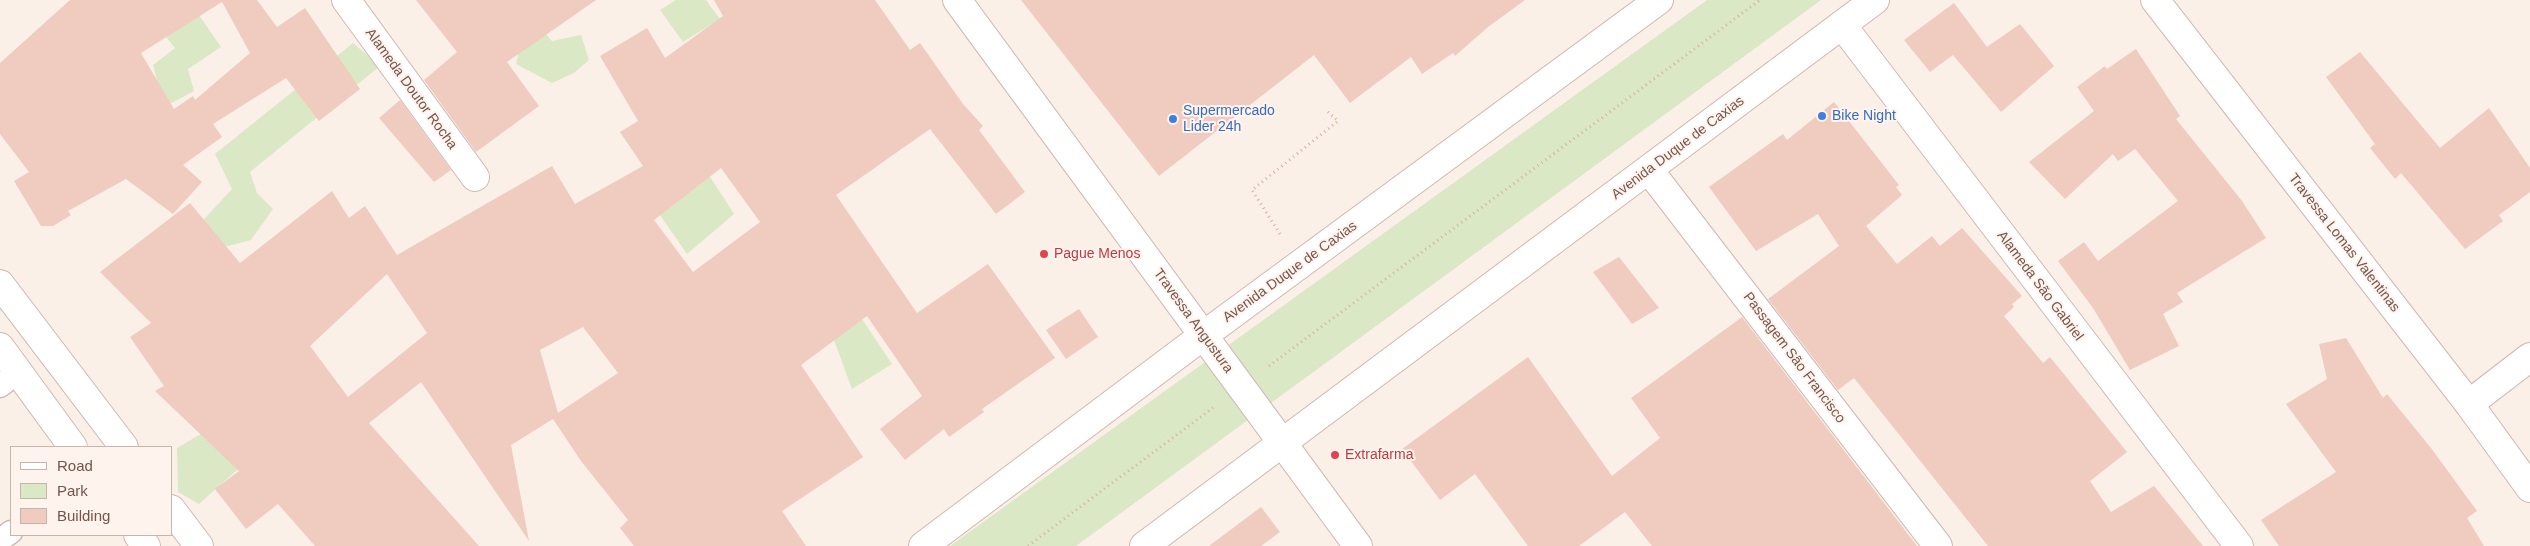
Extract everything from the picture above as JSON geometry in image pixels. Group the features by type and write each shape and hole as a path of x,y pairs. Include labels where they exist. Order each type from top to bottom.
{"street":[{"name":"Alameda Doutor Rocha","path":"346,0 475,177"},
{"name":"Travessa Angustura","path":"957,0 1358,546"},
{"name":"Avenida Duque de Caxias","path":"923,546 944,537 1204,335 1659,0"},
{"name":"Avenida Duque de Caxias","path":"1144,546 1876,0"},
{"name":"Travessa Lomas Valentinas","path":"2155,0 2469,404 2530,488"},
{"name":"Alameda São Gabriel","path":"1842,25 2239,546"},
{"name":"Passagem São Francisco","path":"1649,170 1938,546"},
{"path":"0,284 123,446"},
{"path":"0,347 9,379 73,446"},
{"path":"2469,404 2530,357"},
{"path":"172,510 199,546"}],"path":[{"path":"1028,546 1760,0"},
{"path":"1280,234 1252,190 1338,121 1327,111"}],"green space":[{"path":"676,0 706,0 720,19 683,42 660,10"},
{"path":"1707,0 1821,0 1076,546 950,546"},
{"path":"192,5 221,47 188,69 194,91 164,107 153,65 175,48 166,37"},
{"path":"539,27 552,41 581,35 589,60 574,73 552,83 516,64 519,50"},
{"path":"353,43 380,66 250,172 257,193 273,209 251,240 224,247 194,230 232,189 215,154"},
{"path":"709,175 734,214 687,254 660,215"},
{"path":"840,286 892,364 852,389 835,343 809,301"},
{"path":"248,406 265,445 199,504 178,492 177,448"}],"building":[{"path":"70,0 257,0 277,27 305,8 360,89 319,121 286,78 213,124 222,137 183,165 202,182 173,214 126,179 68,211 71,215 53,226 41,226 14,181 29,172 0,134 0,63","holes":["222,2 250,53 195,100 193,96 174,109 141,53"]},
{"path":"416,0 596,0 507,62 539,106 476,152 424,80 457,52"},
{"path":"714,0 875,0 910,50 920,43 963,104 983,126 979,130 1025,192 996,214 930,129 836,195 917,313 988,264 1055,358 982,409 984,412 949,437 944,429 905,460 880,429 922,396 867,316 801,365 863,457 782,511 806,546 634,546 620,528 628,520 581,461 553,419 511,445 529,541 421,382 369,423 479,546 315,546 278,504 246,529 215,489 239,471 155,391 164,386 130,337 151,323 100,272 190,203 240,263 332,191 349,218 365,206 397,255 552,166 575,204 643,166 620,132 638,121 600,56 647,28 665,58 723,16","holes":["721,168 760,222 693,272 654,220","387,274 427,333 348,397 310,346","583,327 618,373 558,413 540,350"]},
{"name":"Supermercado Lider 24h","path":"1021,0 1525,0 1488,27 1455,56 1453,53 1422,74 1411,57 1350,103 1314,55 1159,176"},
{"path":"1954,3 1987,47 2020,24 2054,66 2001,112 1953,55 1930,72 1904,40"},
{"path":"2136,49 2180,116 2176,119 2242,201 2266,238 2177,293 2183,302 2163,314 2179,346 2130,370 2093,308 2058,261 2084,242 2098,261 2178,201 2135,149 2118,161 2113,154 2065,199 2029,162 2094,111 2077,87 2105,66 2107,69"},
{"path":"2360,52 2440,148 2489,108 2530,168 2530,192 2499,215 2503,221 2465,249 2401,173 2395,179 2370,148 2375,144 2326,77"},
{"path":"400,100 451,170 434,182 379,118"},
{"path":"1834,102 1899,185 1896,187 1902,195 1866,226 1897,264 1932,236 1940,246 1962,228 2022,296 2012,304 2014,307 2004,316 2043,363 2050,357 2127,452 2090,481 2111,512 2154,486 2203,546 1988,546 1854,378 1838,390 1768,299 1839,246 1818,214 1756,251 1709,187 1783,134 1787,140"},
{"path":"1619,257 1659,308 1632,324 1593,272"},
{"path":"1079,309 1098,337 1066,359 1046,330"},
{"path":"1742,317 1917,546 1652,546 1625,512 1579,546 1528,546 1475,474 1440,500 1402,449 1528,357 1612,476 1660,438 1631,398"},
{"path":"2346,338 2383,398 2387,394 2431,448 2477,511 2467,518 2484,546 2279,546 2261,520 2336,472 2286,404 2327,379 2319,344"},
{"path":"1261,507 1280,532 1261,546 1209,546"}],"place":[{"name":"Bike Night","path":"1822,116"},
{"name":"Supermercado Lider 24h","path":"1173,119"},
{"name":"Pague Menos","path":"1044,254"},
{"name":"Extrafarma","path":"1335,455"}]}
